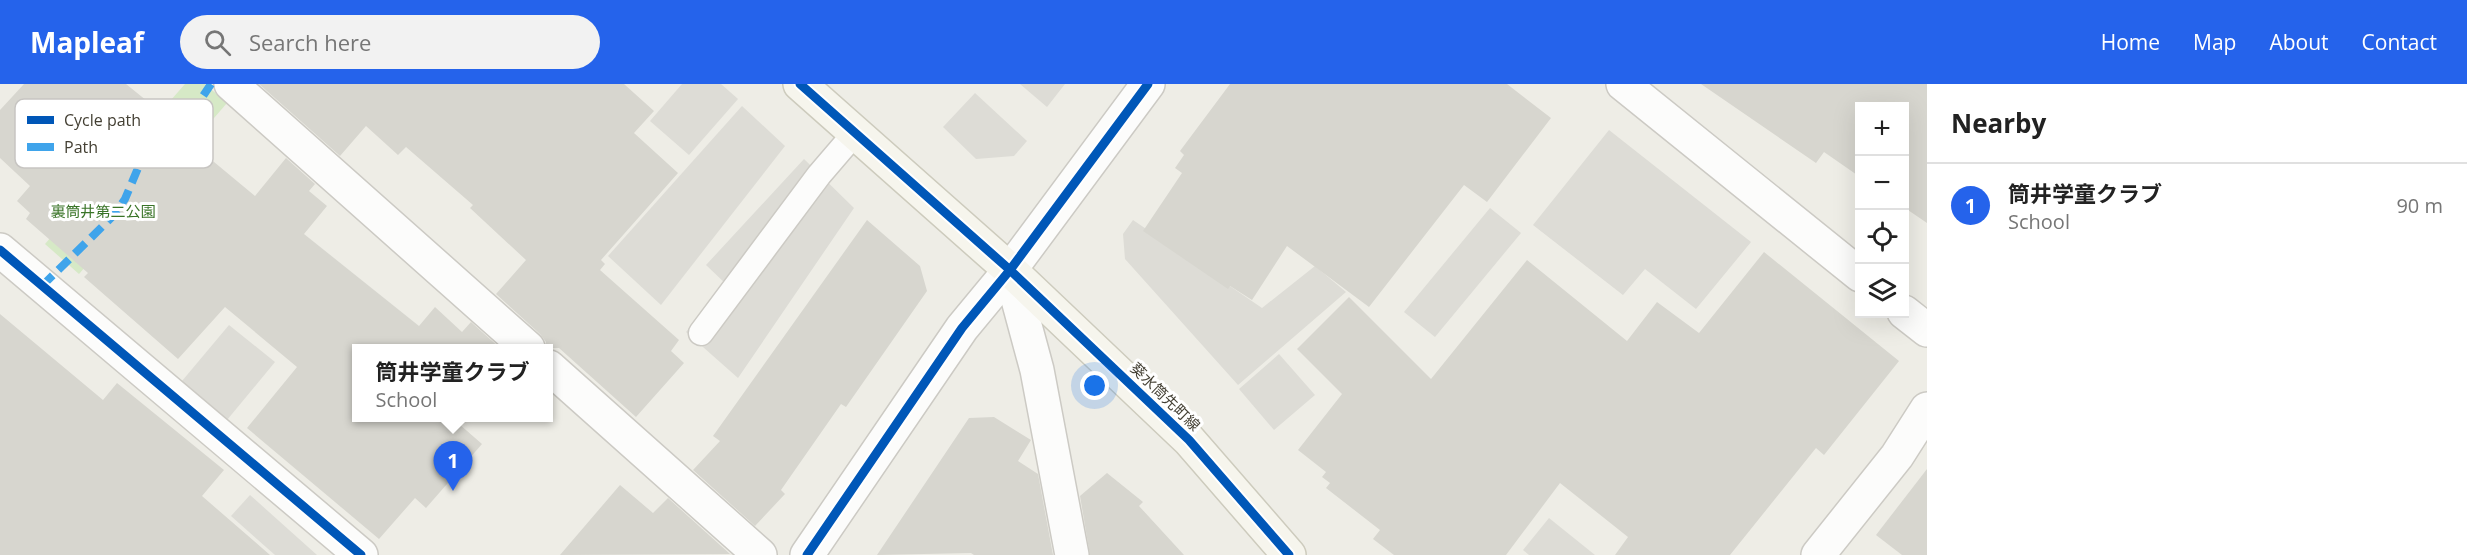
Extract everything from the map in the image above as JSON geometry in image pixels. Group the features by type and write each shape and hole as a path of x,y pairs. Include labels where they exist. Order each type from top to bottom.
{"street":[{"path":"231,84 524,344"},
{"name":"葵水筒先町線","path":"800,84 1010,270 1188,440 1289,555"},
{"path":"807,555 962,328 1010,270 1148,84"},
{"path":"1623,84 1855,271"},
{"path":"0,250 361,555"},
{"path":"1010,270 1037,370 1072,555"},
{"path":"1909,315 1927,330"},
{"path":"553,371 760,555"},
{"path":"1818,555 1898,456 1927,410"}],"lane":[{"path":"701,333 819,175 855,133"}],"green space":[{"name":"裏筒井第二公園","path":"185,84 205,84 227,103 213,119 213,99 172,99"},
{"name":"裏筒井第二公園","path":"112,168 171,168 79,274 45,244"}],"shaded area":[{"path":"682,84 721,84 738,99 689,155 650,121"},
{"path":"1020,84 1065,84 1047,107"},
{"path":"975,93 1027,141 1014,156 976,159 943,127"},
{"path":"742,106 785,146 661,305 608,256"},
{"path":"1609,130 1751,242 1696,309 1645,269 1623,295 1533,225"},
{"path":"804,159 854,208 738,378 686,332 727,285 706,265"},
{"path":"1490,208 1521,233 1435,337 1404,312"},
{"path":"1133,220 1262,308 1315,266 1346,292 1238,385 1125,259 1123,234"},
{"path":"229,325 275,362 227,420 182,381"},
{"path":"1279,354 1315,395 1274,430 1239,389"},
{"path":"250,495 317,555 275,555 231,516"},
{"path":"1549,518 1595,555 1529,555 1523,550"}],"building":[{"path":"24,84 126,84 145,99 15,99 15,168 213,168 213,161 255,196 286,158 315,184 309,191 327,206 304,234 419,326 435,307 462,332 471,322 496,344 352,344 352,422 457,422 482,444 426,508 415,498 379,539 247,428 297,367 225,307 178,359 84,277 88,273 26,219 30,213 17,201 30,186 0,158 0,110"},
{"path":"259,84 624,84 654,111 634,133 678,173 601,260 605,264 600,270 679,340 671,351 684,363 636,417 559,348 553,348 553,344 546,344 540,334 496,294 526,260 470,208 473,205 406,147 398,155 366,126 340,156"},
{"path":"1230,84 1507,84 1551,118 1487,202 1464,185 1369,307 1287,246 1252,300 1230,286 1228,289 1143,231 1182,173 1175,168 1184,155 1180,151"},
{"path":"1701,84 1927,84 1927,223 1909,211 1909,102 1855,102 1855,174 1824,152 1816,163"},
{"path":"867,220 920,266 927,291 846,407 841,404 781,490 785,494 755,526 693,470 720,441 713,436"},
{"path":"1764,252 1899,361 1824,455 1816,448 1730,555 1615,555 1628,537 1560,483 1506,555 1394,555 1373,539 1380,530 1326,488 1330,483 1322,477 1326,472 1298,450 1342,394 1297,349 1349,297 1431,379 1527,260 1627,341 1657,302 1699,333"},
{"path":"0,314 103,400 117,383 224,470 202,496 270,555 0,555"},
{"path":"994,417 1031,440 1018,461 1038,474 1053,555 974,555 971,553 877,555 969,418"},
{"path":"1927,469 1927,555 1902,555 1876,535"},
{"path":"1107,473 1143,502 1139,506 1184,555 1090,555 1080,496"},
{"path":"620,485 653,513 668,498 730,554 560,555"}],"marked path":[{"path":"201,99 211,84"},
{"path":"42,286 113,216 125,199 138,168"}],"cycle path":[{"path":"800,84 1010,270 1189,440 1289,555"},
{"path":"807,555 962,328 1010,270 1148,84"},
{"path":"0,250 361,555"}],"place":[{"name":"筒井学童クラブ","path":"453,491"}]}
